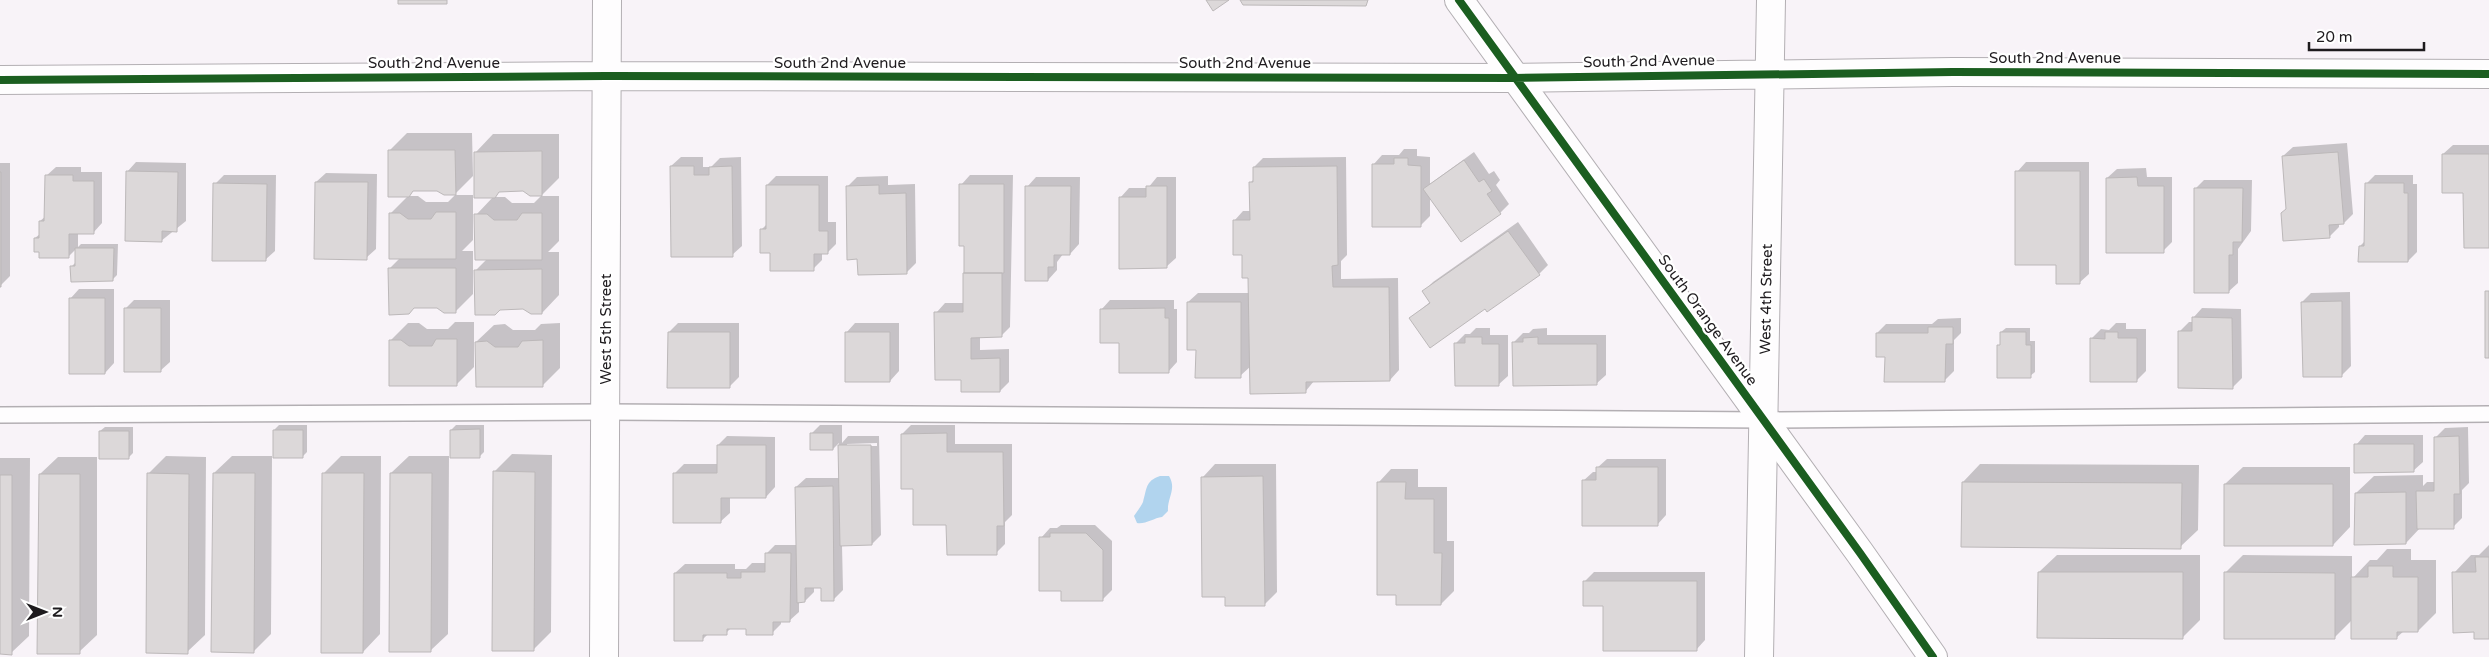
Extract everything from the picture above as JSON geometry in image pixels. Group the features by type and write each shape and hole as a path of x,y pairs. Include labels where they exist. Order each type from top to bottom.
{"street":[{"name":"West 5th Street","path":"604,657 607,0"},
{"name":"South Orange Avenue","path":"1459,0 1764,420 1933,657"},
{"name":"West 4th Street","path":"1759,657 1771,0"},
{"name":"South 2nd Avenue","path":"0,80 606,76 1514,78 1771,73 2489,74"}],"lane":[{"path":"0,415 606,412 1764,420 2489,414"}],"water":[{"path":"1160,476 1169,476 1172,485 1168,511 1162,517 1137,523 1134,516 1143,502 1147,486 1152,480"}],"building":[{"path":"398,0 447,0 447,4 398,4"},
{"path":"1206,0 1229,0 1213,11"},
{"path":"1240,0 1368,0 1366,6 1243,5"},
{"path":"388,150 455,150 456,195 444,195 437,191 413,191 409,197 388,197"},
{"path":"542,151 542,196 530,196 523,191 499,192 495,198 474,198 474,152"},
{"path":"2338,152 2344,224 2329,225 2330,238 2283,241 2281,213 2286,209 2282,156"},
{"path":"2442,154 2489,154 2489,248 2464,248 2463,193 2442,193"},
{"path":"1394,158 1408,158 1408,165 1421,166 1421,227 1372,227 1372,164 1394,164"},
{"path":"1464,160 1479,182 1484,179 1492,191 1487,194 1501,214 1461,242 1423,189"},
{"path":"670,166 694,166 694,175 709,175 709,167 732,166 733,257 671,257"},
{"path":"1337,166 1338,265 1332,266 1333,287 1389,287 1390,381 1306,382 1306,393 1250,394 1248,278 1242,278 1242,255 1233,255 1233,220 1250,220 1249,182 1253,182 1253,167"},
{"path":"126,171 178,172 177,232 162,231 162,242 125,241"},
{"path":"2015,171 2080,171 2080,284 2056,284 2056,265 2015,265"},
{"path":"1,172 1,287 0,287"},
{"path":"45,175 73,175 73,181 94,181 94,234 69,234 69,258 39,258 39,252 34,252 34,238 39,238 39,221 44,221"},
{"path":"2137,177 2138,186 2164,186 2164,253 2106,253 2106,178"},
{"path":"315,182 368,182 367,260 314,259"},
{"path":"213,183 267,184 266,261 212,261"},
{"path":"2365,183 2404,183 2404,193 2408,193 2408,262 2358,262 2359,246 2364,246"},
{"path":"959,184 1004,184 1004,273 964,273 964,246 959,246"},
{"path":"766,185 819,185 819,231 828,231 828,254 814,254 814,271 770,271 770,253 760,253 760,229 766,229"},
{"path":"879,185 879,194 906,193 907,274 858,275 857,259 847,260 846,186"},
{"path":"1025,186 1071,186 1070,255 1054,255 1054,267 1048,267 1048,281 1025,281"},
{"path":"1146,186 1167,186 1167,268 1119,269 1119,197 1146,197"},
{"path":"2194,188 2243,188 2242,242 2233,242 2233,255 2229,255 2229,293 2194,293"},
{"path":"436,212 456,212 456,259 389,259 389,213 400,213 408,219 431,219"},
{"path":"522,213 542,213 542,260 475,260 474,214 487,214 494,220 517,220"},
{"path":"1508,231 1540,275 1487,312 1485,309 1430,348 1409,318 1430,303 1422,291"},
{"path":"75,248 114,248 113,281 71,282 70,266 75,266"},
{"path":"388,268 456,268 456,313 444,313 437,308 414,308 409,314 389,315"},
{"path":"542,269 542,314 531,314 523,309 500,310 495,315 475,315 474,270"},
{"path":"963,273 1002,273 1002,337 971,338 971,359 1000,358 1000,392 961,392 961,380 935,380 934,312 963,312"},
{"path":"2485,291 2489,291 2489,358 2485,358"},
{"path":"69,298 105,298 105,374 69,374"},
{"path":"2342,301 2342,377 2303,377 2301,302"},
{"path":"1187,302 1241,302 1241,378 1195,378 1196,350 1187,350"},
{"path":"124,308 161,308 161,372 124,372"},
{"path":"1165,308 1165,318 1169,318 1169,373 1119,373 1119,343 1100,343 1100,309"},
{"path":"2192,317 2232,318 2233,389 2178,388 2178,331 2192,331"},
{"path":"1928,327 1953,327 1953,344 1946,344 1945,382 1884,382 1885,357 1876,357 1876,333 1928,333"},
{"path":"668,332 730,332 730,388 667,388"},
{"path":"845,332 890,332 890,382 845,382"},
{"path":"2000,332 2026,332 2026,345 2031,345 2031,378 1997,378 1997,345 2000,345"},
{"path":"2105,332 2118,332 2118,338 2137,338 2137,382 2090,382 2090,338 2105,339"},
{"path":"1465,337 1482,337 1482,344 1499,344 1499,386 1455,386 1454,343 1465,343"},
{"path":"1538,337 1538,344 1597,344 1597,385 1513,386 1512,342 1523,342 1523,338"},
{"path":"436,339 457,339 457,386 389,386 389,340 401,340 409,346 432,346"},
{"path":"543,340 543,387 476,387 475,342 487,341 495,347 518,347 522,341"},
{"path":"480,429 480,458 450,458 450,430"},
{"path":"273,430 303,430 303,458 273,458"},
{"path":"99,431 129,431 129,459 99,459"},
{"path":"810,433 833,433 833,450 810,450"},
{"path":"947,433 947,452 1003,452 1004,526 997,526 997,555 947,555 946,525 913,525 913,489 901,489 901,434"},
{"path":"2459,436 2460,494 2454,494 2454,529 2417,529 2416,491 2434,491 2434,437"},
{"path":"2354,444 2414,444 2414,472 2354,473"},
{"path":"717,445 766,445 766,498 721,498 721,523 673,523 673,473 717,473"},
{"path":"838,445 871,445 872,545 840,546"},
{"path":"1596,467 1658,467 1658,526 1582,526 1582,480 1596,480"},
{"path":"493,471 535,472 534,651 492,651"},
{"path":"147,473 189,474 188,654 146,653"},
{"path":"213,473 255,473 254,653 211,652"},
{"path":"322,473 364,473 363,653 321,653"},
{"path":"390,473 432,473 431,652 389,652"},
{"path":"39,474 80,474 80,654 37,654"},
{"path":"0,475 12,475 12,655 0,654"},
{"path":"1263,476 1265,606 1225,606 1225,597 1202,597 1201,477"},
{"path":"1377,482 1406,482 1405,499 1434,499 1434,553 1442,553 1441,605 1396,605 1396,595 1377,595"},
{"path":"1962,482 2182,483 2181,549 1961,547"},
{"path":"2224,484 2333,484 2333,546 2224,546"},
{"path":"833,486 834,601 821,601 821,588 805,588 805,602 797,603 795,487"},
{"path":"2406,492 2406,544 2354,545 2355,493"},
{"path":"1050,533 1086,533 1103,550 1103,601 1061,601 1061,591 1039,591 1039,537 1050,537"},
{"path":"765,553 791,553 790,622 773,622 773,635 746,635 746,629 727,629 727,635 703,635 703,641 674,641 674,573 727,573 727,578 741,578 741,572 765,572"},
{"path":"2475,557 2489,557 2489,639 2474,639 2474,632 2453,633 2452,572 2476,572"},
{"path":"2368,566 2393,566 2393,577 2418,577 2418,632 2397,632 2397,639 2351,639 2351,577 2368,577"},
{"path":"2038,572 2183,572 2183,639 2037,638"},
{"path":"2224,572 2335,573 2335,639 2224,639"},
{"path":"1583,581 1697,581 1697,651 1603,651 1603,606 1583,606"}],"cycle path":[{"path":"1459,0 1860,553 1933,657"},
{"path":"0,80 606,76 1514,78 1953,72 2489,74"}]}
